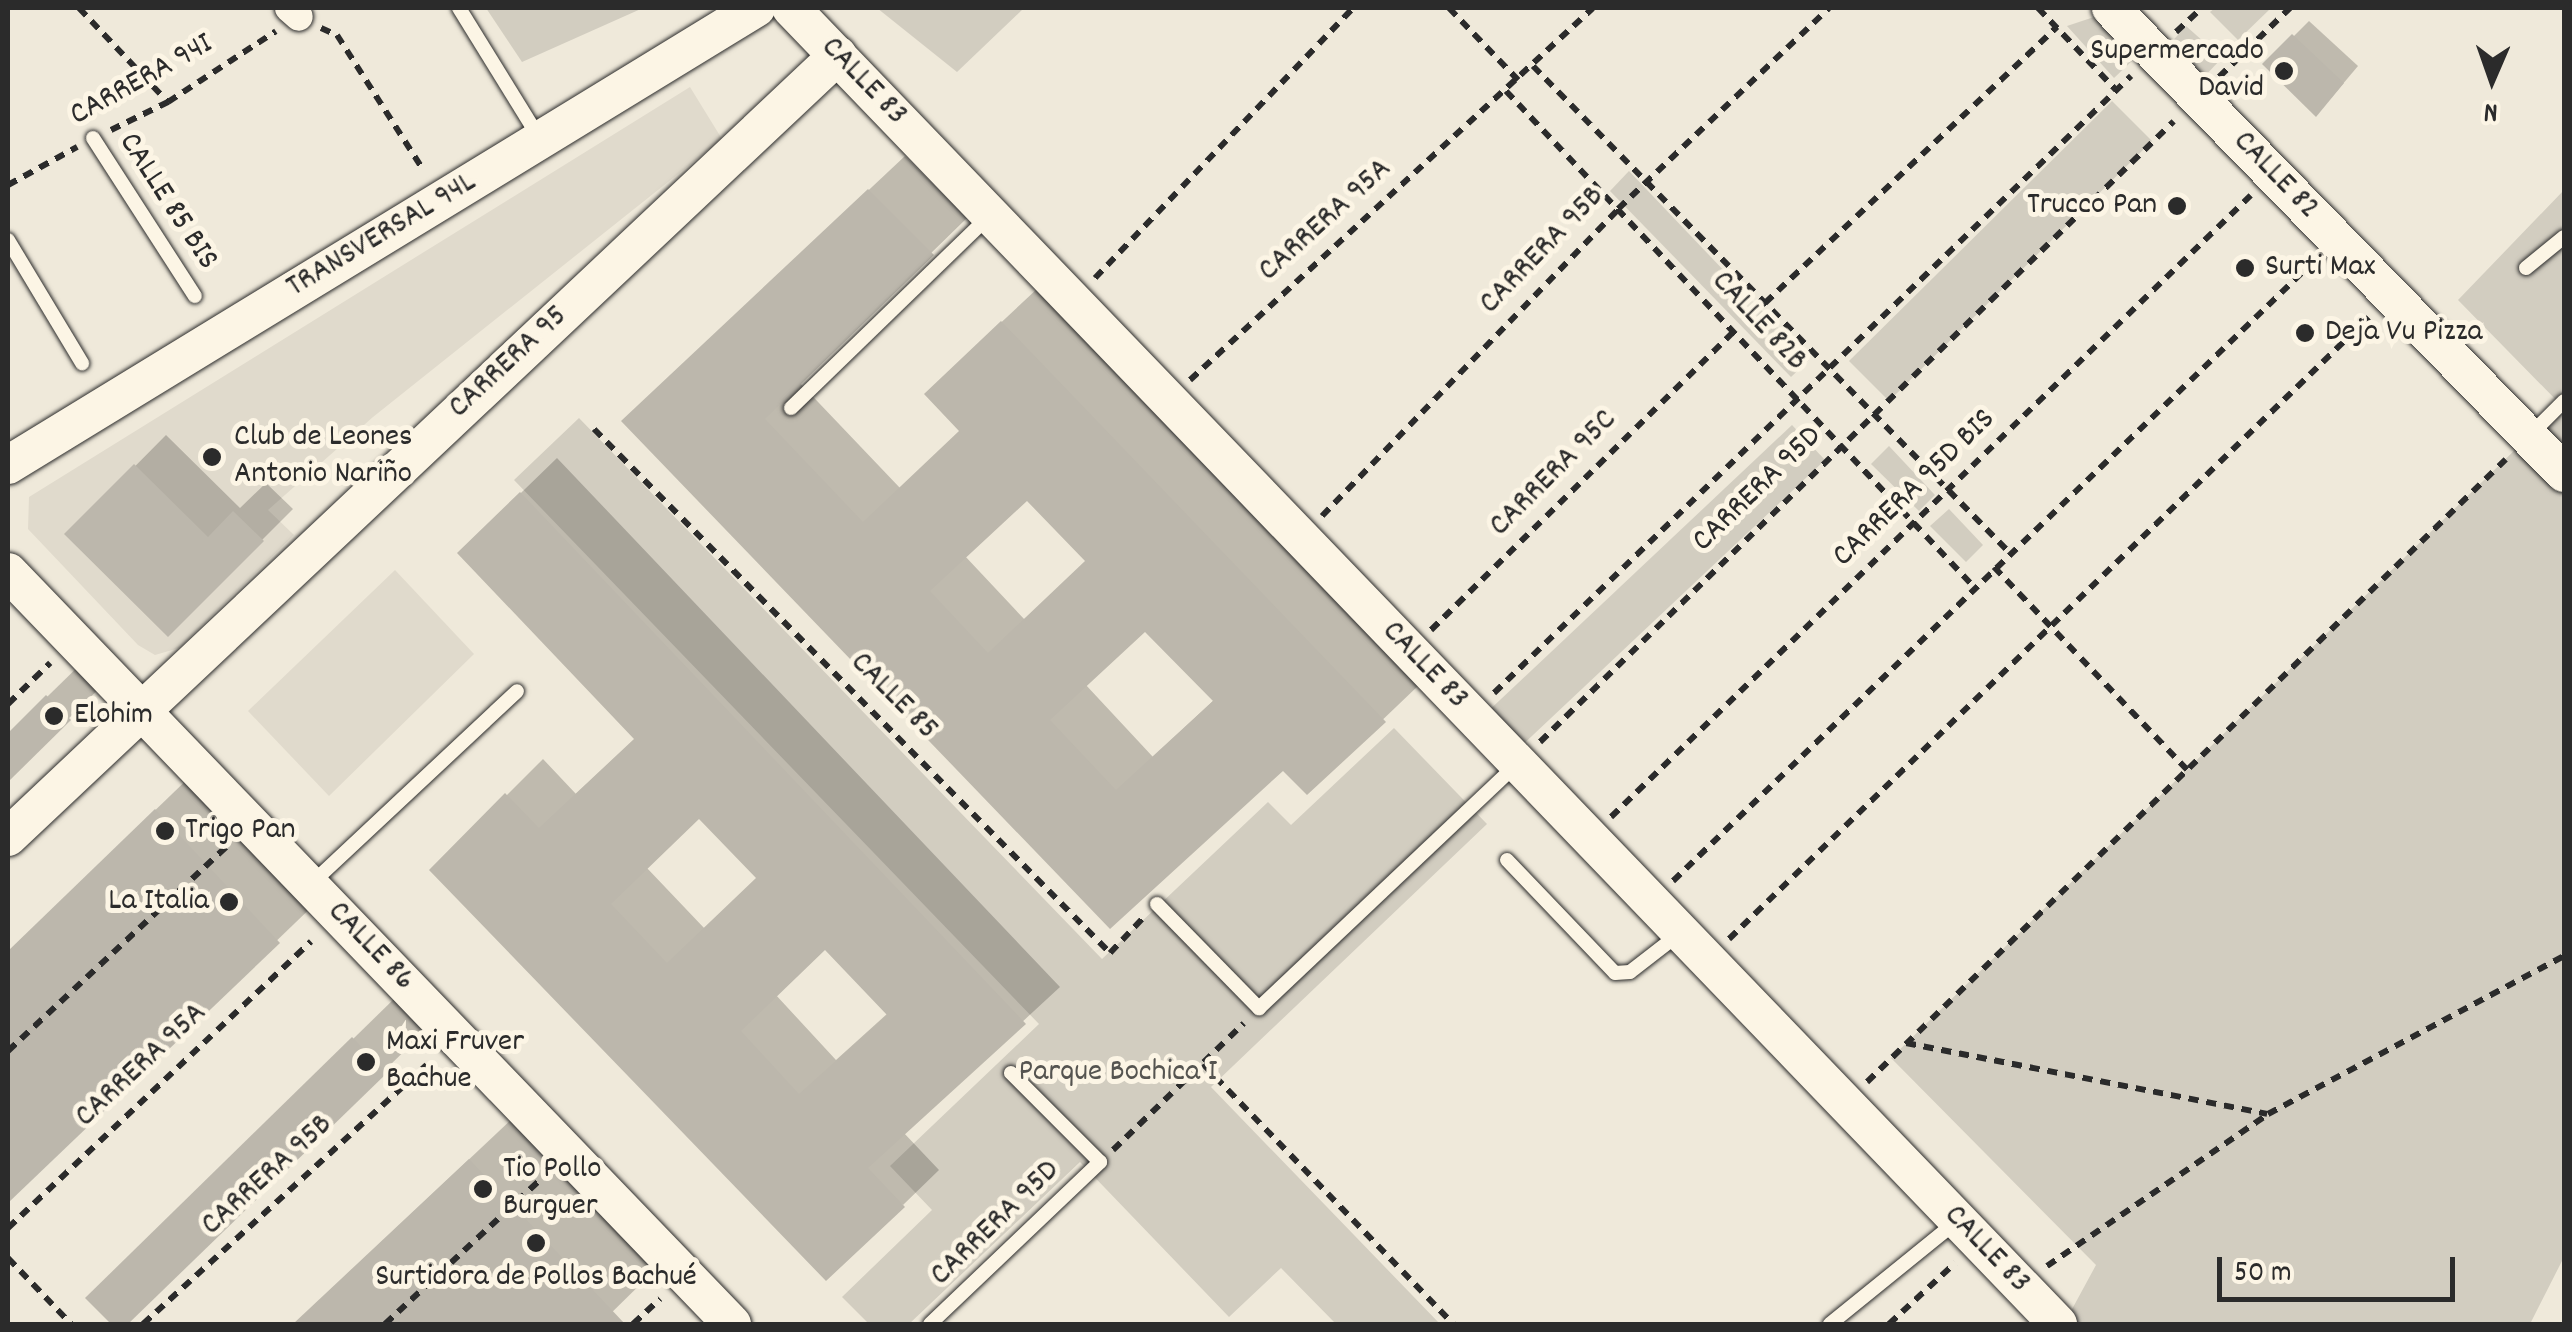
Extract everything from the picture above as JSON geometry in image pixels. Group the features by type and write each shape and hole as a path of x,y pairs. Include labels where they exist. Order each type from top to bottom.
{"street":[{"name":"TRANSVERSAL 94L","path":"8,465 756,8"},
{"name":"CALLE 83","path":"791,8 2058,1324"},
{"name":"CALLE 82","path":"2112,8 2564,473"},
{"name":"CARRERA 95","path":"8,837 140,708 838,56"},
{"name":"CALLE 86","path":"8,572 732,1324"}],"lane":[{"path":"460,8 541,140"},
{"name":"CALLE 85 BIS","path":"93,138 195,296"},
{"path":"792,408 990,215"},
{"path":"2526,268 2564,236"},
{"path":"8,240 82,362"},
{"path":"2529,436 2564,402"},
{"path":"310,885 517,691"},
{"path":"1157,904 1259,1008 1518,764"},
{"path":"1506,860 1615,973 1630,972 1680,932"},
{"path":"1011,1073 1100,1162"},
{"name":"CARRERA 95D","path":"930,1324 1100,1162"},
{"path":"1830,1324 1968,1231"}],"path":[{"path":"79,8 168,102"},
{"path":"1073,301 1353,8"},
{"path":"1449,8 1518,80"},
{"name":"CARRERA 95A","path":"1170,401 1593,8"},
{"name":"CARRERA 95B","path":"1300,538 1618,209 1829,8"},
{"path":"2038,8 2116,90"},
{"name":"CARRERA 95D","path":"1518,764 2290,8"},
{"path":"294,12 337,35 424,171"},
{"name":"CARRERA 94I","path":"8,184 168,102 294,12"},
{"path":"1766,303 2057,28"},
{"name":"CARRERA 95D","path":"1472,715 2155,52"},
{"name":"CALLE 82B","path":"1533,66 2009,552"},
{"name":"CALLE 82B","path":"1506,91 1974,587"},
{"name":"CARRERA 95D BIS","path":"1589,838 2221,230 2272,172"},
{"path":"1651,902 2336,238"},
{"path":"1707,960 2392,296"},
{"name":"CARRERA 95C","path":"1410,651 1733,332"},
{"name":"CALLE 85","path":"594,429 1110,952 1157,904"},
{"path":"1844,1104 2529,436"},
{"path":"1994,567 2187,770"},
{"path":"8,704 59,655"},
{"path":"8,1051 226,846"},
{"name":"CARRERA 95A","path":"8,1228 311,941"},
{"path":"2019,1284 2268,1114 2564,956"},
{"path":"1100,1162 1259,1008"},
{"path":"1906,1043 2268,1114"},
{"path":"1203,1064 1453,1324"},
{"name":"CARRERA 95B","path":"143,1324 427,1065"},
{"path":"385,1324 542,1179"},
{"path":"1889,1324 1968,1231"},
{"path":"8,1258 71,1324"},
{"path":"633,1324 660,1299"}],"shaded area":[{"path":"690,87 722,139 373,417 268,510 294,535 179,648 155,655 138,645 28,529 29,497"},
{"path":"395,570 474,654 329,796 248,711"}],"green space":[{"path":"486,8 643,8 522,62"},
{"path":"877,8 1024,8 957,72"},
{"path":"2215,8 2271,8 2238,40 2210,12"},
{"path":"2094,17 2133,60 2114,78 2067,26"},
{"path":"2186,26 2222,58 2203,78 2168,46"},
{"path":"2112,101 2152,141 1889,401 1849,361"},
{"path":"1629,171 1809,360 1791,377 1610,191"},
{"path":"2564,190 2564,1257 2530,1324 2064,1324 2096,1265 1891,1058 2561,405 2458,300"},
{"name":"Parque Bochica I","path":"579,418 1102,959 1268,802 1291,825 1394,728 1487,824 1211,1087 1440,1324 1336,1324 1281,1268 1229,1317 1080,1162 909,1324 869,1324 842,1297 932,1210 890,1166 1039,1024 514,480"},
{"path":"1792,425 1825,460 1516,751 1483,716"},
{"path":"1889,446 1935,495 1919,511 1871,464"},
{"path":"1949,509 1983,545 1966,562 1930,526"}],"building":[{"path":"2292,34 2344,83 2316,117 2262,64"},
{"path":"868,189 934,255 765,419 863,522 959,431 924,394 1001,321 1386,722 1307,795 1283,771 1110,929 621,421","holes":["1027,501 1085,561 988,653 930,591","1145,632 1213,701 1116,790 1050,720"]},
{"path":"134,464 208,537 233,511 264,541 168,637 64,534"},
{"path":"520,492 1026,1024 868,1168 905,1207 826,1281 429,870 505,793 539,828 634,739 457,553","holes":["699,819 756,878 667,963 611,904","825,950 887,1015 799,1094 741,1031"]},
{"path":"46,695 71,720 8,782 8,733"},
{"path":"155,809 280,943 8,1203 8,951"},
{"path":"352,1037 387,1073 128,1324 111,1324 85,1298"},
{"path":"469,1159 625,1324 293,1324"}],"place":[{"name":"Supermercado David","path":"2284,71"},
{"name":"Trucco Pan","path":"2177,206"},
{"name":"Surti Max","path":"2245,268"},
{"name":"Deja Vu Pizza","path":"2305,333"},
{"name":"Club de Leones Antonio Nariño","path":"212,457"},
{"name":"Elohim","path":"54,716"},
{"name":"Trigo Pan","path":"165,831"},
{"name":"La Italia","path":"229,902"},
{"name":"Maxi Fruver Bachue","path":"366,1062"},
{"name":"Tio Pollo Burguer","path":"483,1189"},
{"name":"Surtidora de Pollos Bachué","path":"536,1243"}]}
